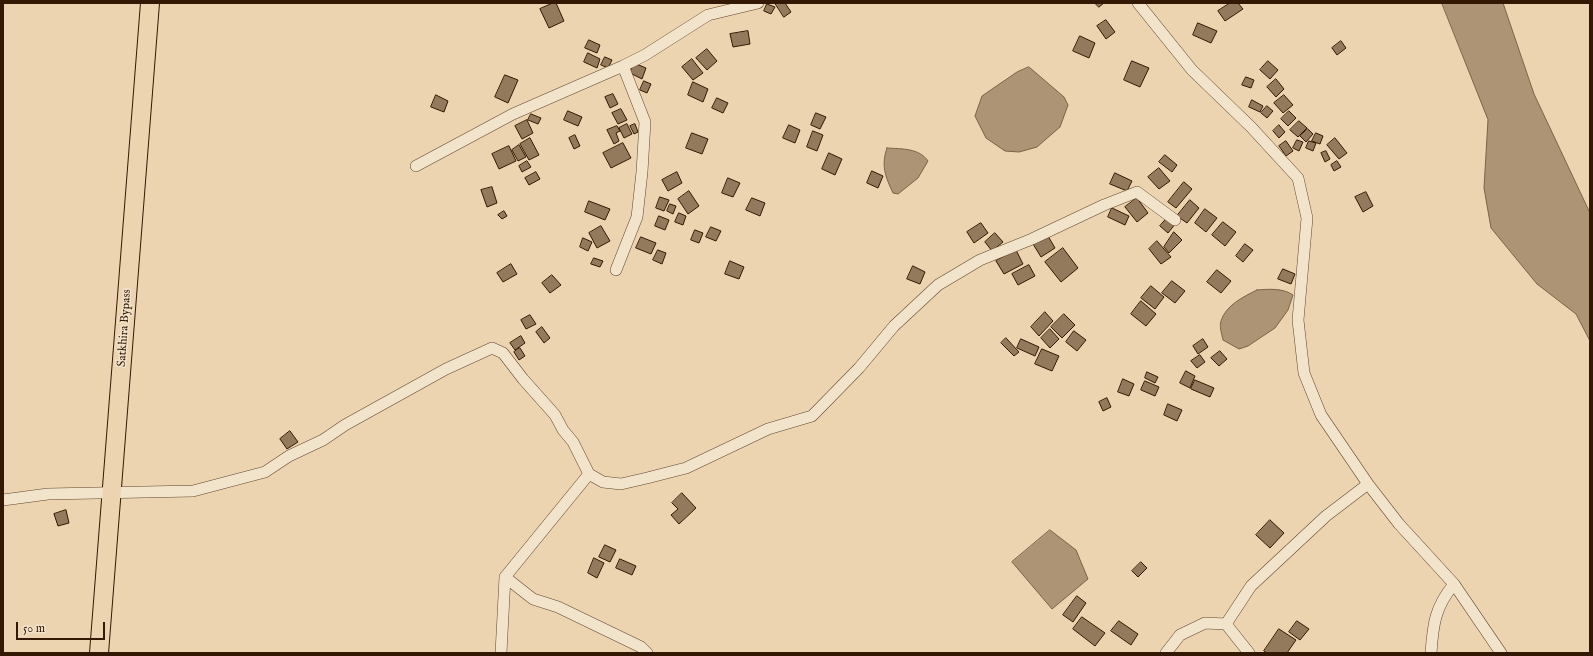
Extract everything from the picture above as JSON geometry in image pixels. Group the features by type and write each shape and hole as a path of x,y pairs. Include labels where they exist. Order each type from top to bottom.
{"highway":[{"name":"Satkhira Bypass","path":"99,653 113,492 150,3"}],"street":[{"path":"416,166 513,114 645,55 708,15 758,3"},
{"path":"1138,3 1192,70 1251,127 1298,178 1307,218 1298,320 1304,373 1321,415 1368,484 1399,524 1454,584 1501,653"},
{"path":"616,270 638,217 645,122 623,66"},
{"path":"3,500 48,494 193,491 265,472 289,456 323,440 345,425 446,369 492,348 503,353 523,379 555,414 563,430 573,442 590,474 603,482 621,484 648,478 686,468 768,429 812,416 859,368 894,326 938,285 980,260 1032,239 1104,204 1136,192 1175,220"},
{"path":"501,653 505,577 590,474"},
{"path":"1226,624 1251,586 1326,516 1368,484"},
{"path":"505,577 533,599 558,607 641,646 647,653"},
{"path":"1431,653 1436,616 1443,598 1454,584"},
{"path":"1166,653 1180,635 1205,623 1226,624 1249,653"}],"shaded area":[{"path":"1442,3 1503,3 1534,94 1590,213 1590,341 1576,314 1537,284 1491,228 1484,188 1488,120"},
{"path":"1029,67 1064,97 1068,105 1060,127 1037,147 1019,152 1005,151 986,138 975,116 982,96 1017,72"},
{"path":"887,148 915,151 928,161 918,178 898,194 893,193 886,176 884,160"},
{"path":"1257,290 1280,290 1293,295 1288,310 1275,328 1248,346 1239,349 1223,340 1220,323 1223,315 1231,306"},
{"path":"1050,530 1076,550 1088,579 1052,609 1012,562"}],"building":[{"path":"556,3 564,21 549,28 540,9"},
{"path":"775,3 785,3 791,12 784,17"},
{"path":"1095,3 1104,3 1099,7"},
{"path":"1230,3 1238,3 1243,9 1225,21 1218,11"},
{"path":"767,4 775,7 771,14 764,11"},
{"path":"1106,20 1115,32 1106,39 1097,26"},
{"path":"1198,23 1217,31 1211,43 1193,35"},
{"path":"748,31 750,44 733,47 730,34"},
{"path":"1080,36 1095,43 1089,58 1073,51"},
{"path":"589,40 600,45 597,53 585,48"},
{"path":"1341,41 1346,48 1337,55 1332,48"},
{"path":"707,49 717,61 707,70 696,58"},
{"path":"588,53 600,59 597,68 584,62"},
{"path":"605,57 612,60 608,68 601,65"},
{"path":"692,59 703,73 693,80 682,67"},
{"path":"1132,61 1149,68 1140,87 1124,80"},
{"path":"1268,61 1278,70 1270,79 1260,70"},
{"path":"634,63 646,68 642,79 630,73"},
{"path":"505,75 518,80 508,103 495,97"},
{"path":"1246,77 1254,80 1251,88 1242,85"},
{"path":"1276,79 1284,89 1276,97 1267,87"},
{"path":"644,81 651,84 647,93 640,90"},
{"path":"693,82 708,89 703,102 688,95"},
{"path":"613,94 618,104 610,108 605,97"},
{"path":"436,95 448,101 444,112 431,107"},
{"path":"1284,95 1293,105 1283,113 1274,103"},
{"path":"717,98 728,103 723,113 712,108"},
{"path":"1252,100 1263,106 1260,112 1249,107"},
{"path":"1267,106 1273,111 1267,118 1261,113"},
{"path":"621,109 627,120 618,124 612,113"},
{"path":"568,111 582,117 578,126 564,120"},
{"path":"1289,111 1296,118 1288,126 1281,119"},
{"path":"816,113 826,117 820,129 811,125"},
{"path":"531,114 541,118 538,124 528,120"},
{"path":"527,120 533,133 522,139 515,126"},
{"path":"1299,121 1307,128 1298,137 1290,130"},
{"path":"627,124 632,134 624,138 619,128"},
{"path":"635,124 638,132 634,134 630,126"},
{"path":"789,125 800,130 795,143 783,138"},
{"path":"1279,125 1285,132 1279,138 1273,131"},
{"path":"617,126 620,131 616,133 619,141 614,144 607,130"},
{"path":"1308,129 1313,134 1306,142 1300,136"},
{"path":"813,131 823,135 817,151 807,147"},
{"path":"692,133 708,139 702,154 686,148"},
{"path":"1316,133 1323,136 1320,144 1312,141"},
{"path":"575,135 580,146 574,149 569,138"},
{"path":"530,138 539,155 529,160 520,144"},
{"path":"1335,138 1347,153 1339,159 1327,145"},
{"path":"1297,140 1303,142 1299,151 1293,148"},
{"path":"1286,141 1293,151 1286,156 1279,146"},
{"path":"1309,141 1316,143 1313,151 1306,148"},
{"path":"623,143 631,158 611,168 603,153"},
{"path":"519,145 526,157 518,161 512,150"},
{"path":"509,146 516,161 499,169 492,154"},
{"path":"1326,151 1330,159 1325,162 1321,153"},
{"path":"829,153 842,159 835,175 822,169"},
{"path":"1165,155 1177,165 1172,172 1159,162"},
{"path":"527,161 531,167 522,172 519,166"},
{"path":"1337,161 1341,167 1334,171 1331,165"},
{"path":"1159,168 1170,181 1159,189 1148,177"},
{"path":"872,171 883,176 878,188 867,183"},
{"path":"536,172 540,179 529,185 525,178"},
{"path":"677,172 682,183 668,191 662,180"},
{"path":"1115,173 1132,181 1127,191 1110,184"},
{"path":"728,178 740,183 733,197 722,193"},
{"path":"1184,182 1192,189 1176,208 1168,202"},
{"path":"492,187 497,203 487,207 481,190"},
{"path":"689,191 699,206 688,214 678,199"},
{"path":"1366,192 1373,206 1363,212 1355,197"},
{"path":"660,197 669,200 664,211 656,208"},
{"path":"752,198 765,203 760,216 746,210"},
{"path":"1137,198 1148,213 1137,222 1125,207"},
{"path":"1190,200 1199,208 1187,223 1177,216"},
{"path":"589,201 610,209 605,220 585,212"},
{"path":"670,204 676,206 673,214 667,211"},
{"path":"1112,208 1129,216 1125,225 1108,217"},
{"path":"1205,209 1217,218 1206,232 1195,223"},
{"path":"504,211 507,216 502,219 498,215"},
{"path":"679,213 686,216 683,225 675,222"},
{"path":"659,216 669,220 665,230 655,226"},
{"path":"1168,217 1176,223 1168,233 1160,226"},
{"path":"1223,222 1236,232 1225,246 1212,235"},
{"path":"981,223 988,233 974,243 967,232"},
{"path":"601,226 610,241 597,248 589,233"},
{"path":"711,227 721,231 716,241 706,237"},
{"path":"695,230 703,233 699,243 691,240"},
{"path":"1174,232 1182,240 1169,253 1164,247"},
{"path":"995,233 1003,242 992,251 985,242"},
{"path":"1048,236 1055,248 1041,257 1033,244"},
{"path":"641,237 656,243 651,254 636,248"},
{"path":"583,238 592,242 588,251 580,247"},
{"path":"1157,241 1171,257 1161,264 1149,249"},
{"path":"1245,244 1253,250 1243,262 1236,256"},
{"path":"1063,248 1078,268 1061,282 1045,262"},
{"path":"658,250 666,253 662,264 653,260"},
{"path":"1016,250 1023,264 1004,274 996,261"},
{"path":"594,258 603,261 600,267 591,264"},
{"path":"730,261 744,267 739,279 725,274"},
{"path":"511,264 517,274 503,282 497,273"},
{"path":"1029,265 1035,276 1018,285 1012,274"},
{"path":"913,266 925,272 920,284 907,279"},
{"path":"1283,269 1295,274 1291,284 1278,279"},
{"path":"1217,270 1231,281 1221,293 1207,282"},
{"path":"552,275 561,285 550,293 542,283"},
{"path":"1172,281 1185,291 1175,303 1162,293"},
{"path":"1151,286 1164,297 1155,309 1141,298"},
{"path":"1141,301 1156,314 1146,326 1131,314"},
{"path":"1045,312 1053,321 1039,336 1031,327"},
{"path":"1064,314 1075,325 1062,338 1051,327"},
{"path":"530,315 536,324 526,329 521,320"},
{"path":"542,327 550,338 544,343 536,332"},
{"path":"1050,329 1059,339 1050,348 1041,338"},
{"path":"1074,331 1086,340 1077,351 1066,342"},
{"path":"521,336 525,343 515,350 510,343"},
{"path":"1006,338 1019,352 1014,356 1001,343"},
{"path":"1021,339 1039,347 1035,356 1017,348"},
{"path":"1203,339 1208,347 1198,354 1193,346"},
{"path":"520,348 525,356 519,360 514,352"},
{"path":"1042,349 1059,356 1052,371 1035,364"},
{"path":"1220,351 1227,359 1219,366 1211,358"},
{"path":"1200,355 1205,362 1197,368 1191,361"},
{"path":"1186,371 1195,376 1190,388 1180,383"},
{"path":"1147,372 1158,377 1155,383 1145,378"},
{"path":"1123,379 1134,384 1129,396 1118,392"},
{"path":"1195,380 1214,388 1210,397 1191,389"},
{"path":"1145,381 1159,387 1155,396 1141,390"},
{"path":"1107,398 1111,407 1103,411 1099,402"},
{"path":"1168,404 1182,410 1177,421 1164,415"},
{"path":"290,431 298,442 287,449 280,439"},
{"path":"682,493 696,508 679,524 671,515 678,509 672,503"},
{"path":"66,510 69,523 58,526 54,514"},
{"path":"1270,520 1284,533 1270,548 1256,535"},
{"path":"605,545 616,550 610,562 599,557"},
{"path":"594,558 604,563 597,578 588,573"},
{"path":"620,559 636,566 632,575 616,568"},
{"path":"1141,562 1147,568 1138,577 1132,571"},
{"path":"1077,596 1086,603 1073,622 1063,615"},
{"path":"1082,617 1105,633 1095,646 1073,629"},
{"path":"1119,621 1138,634 1131,645 1111,631"},
{"path":"1297,621 1309,629 1300,640 1289,632"},
{"path":"1279,629 1296,640 1287,653 1267,653 1264,651"}]}
